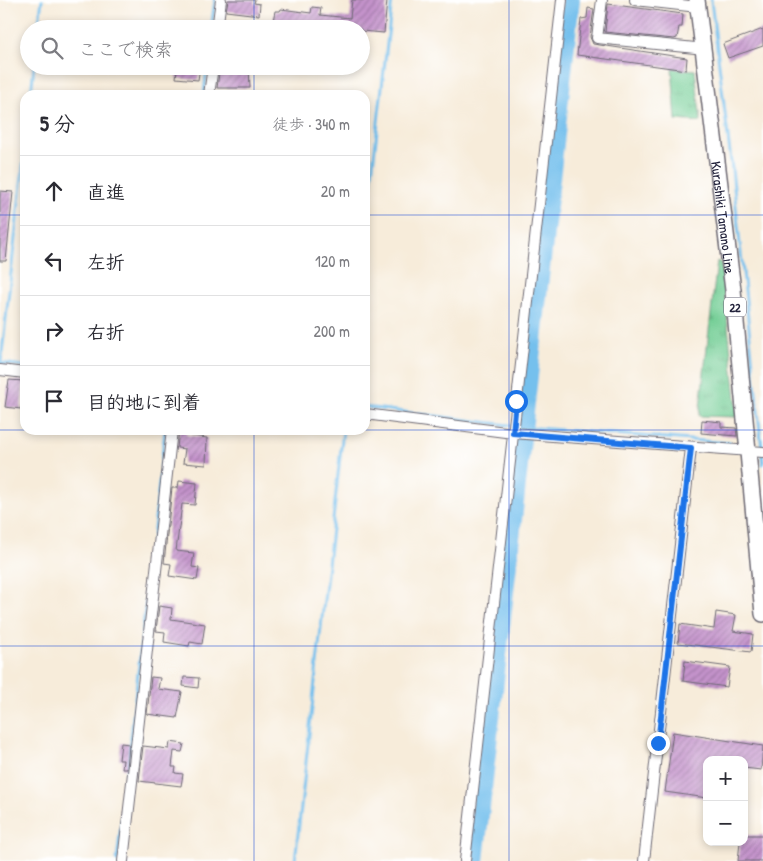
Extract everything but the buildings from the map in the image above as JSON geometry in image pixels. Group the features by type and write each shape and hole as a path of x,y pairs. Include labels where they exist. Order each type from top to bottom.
{"main road":[{"name":"Kurashiki Tamano Line","path":"698,3 733,290 757,452 763,614"}],"street":[{"path":"218,20 221,0"},
{"path":"465,861 562,0"},
{"path":"602,0 598,38 704,49"},
{"path":"635,0 698,3"},
{"path":"211,90 212,75"},
{"path":"0,370 20,372"},
{"path":"370,415 514,429 530,434 757,452"},
{"path":"123,861 171,435"},
{"path":"644,861 691,448"}],"green space":[{"path":"672,68 695,70 701,122 676,120"},
{"path":"717,261 721,262 738,417 699,416"}],"waterway":[{"path":"39,20 42,0"},
{"path":"212,20 215,0"},
{"path":"370,191 392,0"},
{"path":"475,861 571,0"},
{"path":"711,0 732,169 762,449"},
{"path":"32,90 33,75"},
{"path":"205,90 206,75"},
{"path":"1,362 20,193"},
{"path":"0,363 20,365"},
{"path":"370,408 524,427 730,443"},
{"path":"117,861 164,435"},
{"path":"295,861 342,435"},
{"path":"762,455 763,464"}],"route":[{"path":"516,401 513,433 691,448 658,743"}]}
